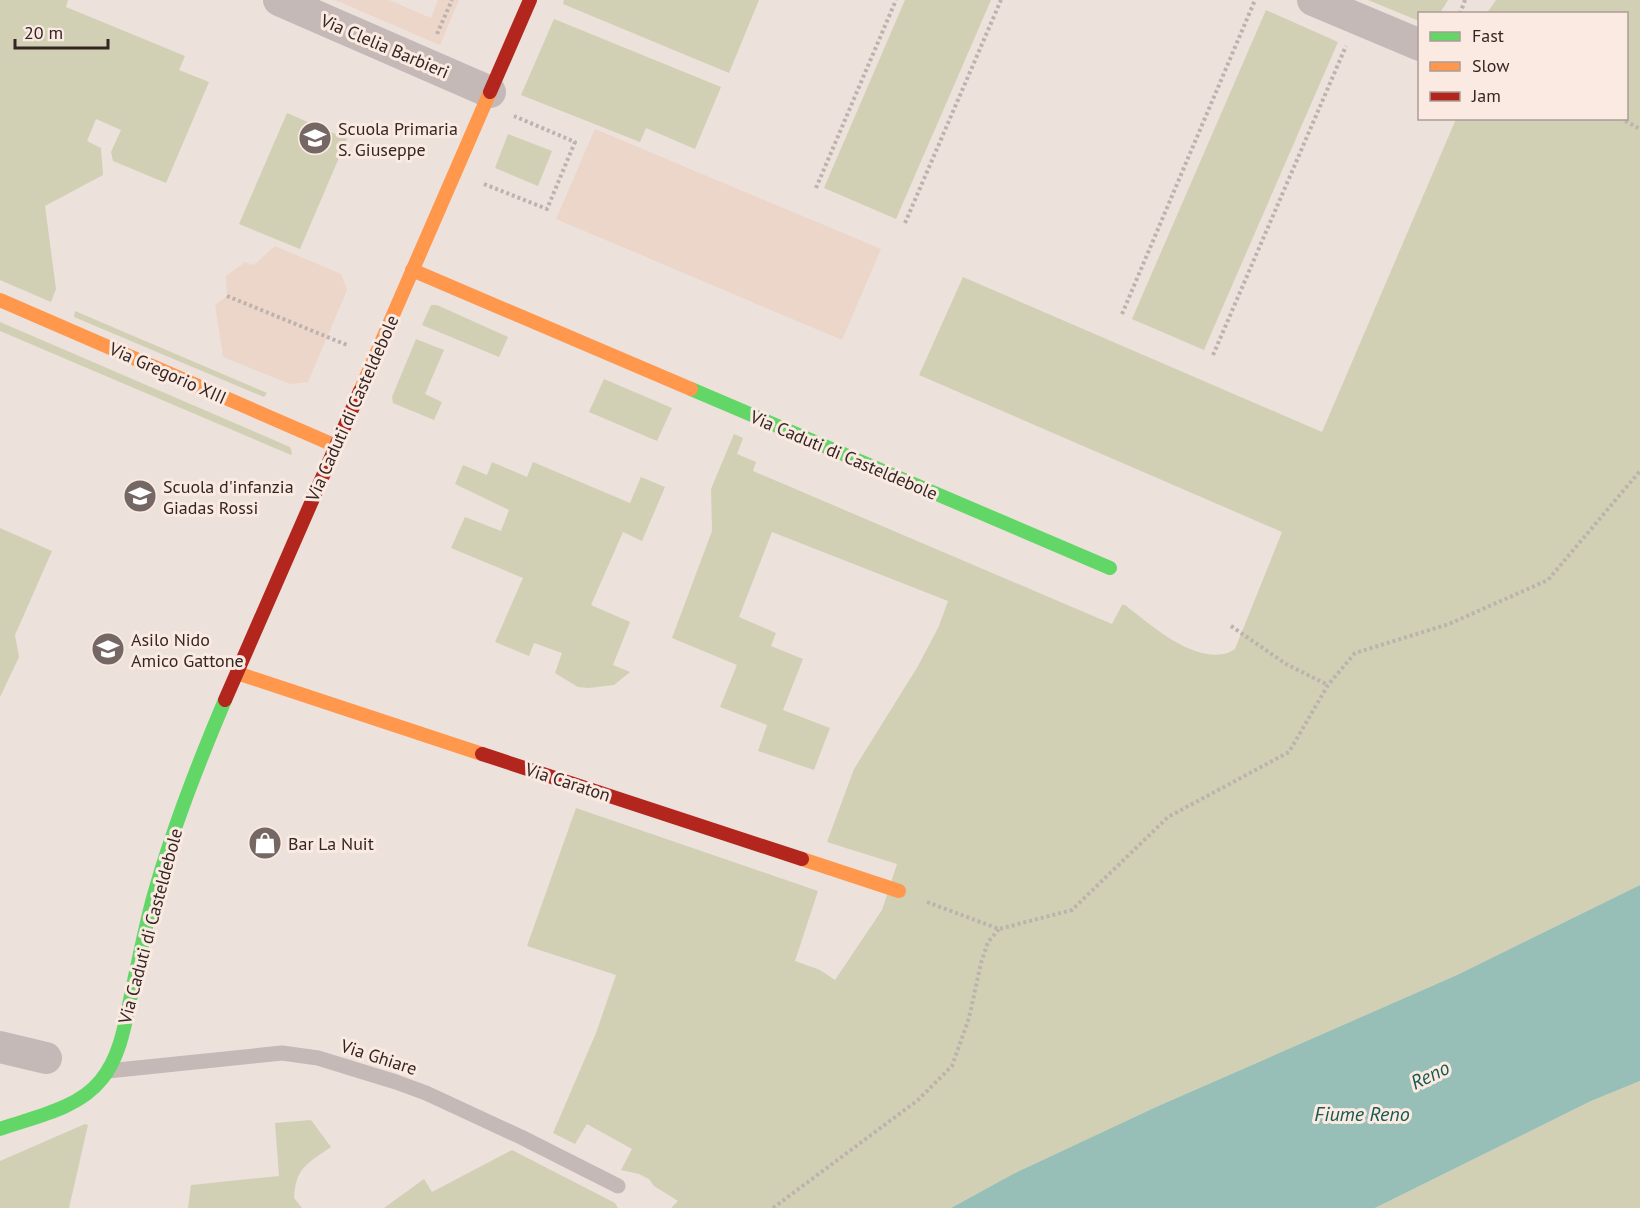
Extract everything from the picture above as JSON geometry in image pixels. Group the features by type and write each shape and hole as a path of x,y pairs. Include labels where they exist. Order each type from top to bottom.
{"street":[{"name":"Via Clelia Barbieri","path":"279,0 499,103"},
{"name":"Via Caduti di Casteldebole","path":"0,1129 65,1106 93,1089 108,1071 118,1048 154,894 169,844 200,758 412,270 499,103 530,0"},
{"path":"1313,0 1418,45"},
{"name":"Via Caduti di Casteldebole","path":"412,270 1110,568"},
{"name":"Via Gregorio XIII","path":"0,300 336,446"},
{"name":"Via Caraton","path":"237,673 899,891"},
{"path":"0,1047 46,1058"}],"lane":[{"name":"Via Ghiare","path":"108,1071 282,1053 318,1058 426,1093 521,1137 618,1186"}],"path":[{"path":"427,30 437,34 452,0"},
{"path":"816,188 896,0"},
{"path":"905,223 1001,0"},
{"path":"1122,314 1255,0"},
{"path":"1213,356 1350,37"},
{"path":"479,181 547,209 575,141 499,103"},
{"path":"1624,120 1640,129"},
{"path":"227,296 351,346"},
{"path":"773,1208 918,1100 952,1066 969,1018 988,942 999,929 1072,910 1168,818 1289,752 1328,685 1355,653 1449,624 1548,580 1640,471"},
{"path":"1231,626 1286,664 1328,685"},
{"path":"899,891 999,929"}],"green space":[{"path":"0,0 68,0 66,7 185,56 179,70 209,82 166,183 113,161 111,152 121,130 96,119 87,141 101,148 103,175 45,206 56,289 51,302 0,280"},
{"path":"564,0 759,0 729,73 563,4"},
{"path":"905,0 991,0 896,219 824,188"},
{"path":"1368,0 1448,0 1441,12 1418,12 1418,21"},
{"path":"1496,0 1640,0 1640,885 1457,975 1156,1107 1013,1174 951,1208 671,1208 678,1201 654,1186 649,1179 621,1170 632,1149 587,1124 575,1144 553,1133 596,1033 616,975 527,946 576,808 818,891 795,961 820,970 835,980 882,910 897,864 827,842 854,769 918,666 939,626 948,601 772,532 739,617 776,633 771,646 803,659 783,710 830,728 814,770 758,751 767,725 720,707 737,665 672,638 712,531 711,489 734,434 743,438 737,454 756,462 753,471 1112,624 1122,605 1125,605 1184,646 1197,652 1228,653 1235,649 1282,532 919,375 963,277 1322,432 1456,120 1628,120 1628,12 1488,12"},
{"path":"1266,10 1338,42 1204,350 1132,319"},
{"path":"554,19 721,87 695,149 646,128 640,142 521,95"},
{"path":"287,113 347,139 300,249 239,224"},
{"path":"508,134 552,151 538,186 495,168"},
{"path":"431,305 437,305 508,337 499,357 422,325"},
{"path":"75,311 267,393 264,397 74,317"},
{"path":"0,322 290,447 292,453 291,455 0,331"},
{"path":"416,339 444,350 425,394 442,402 434,420 393,403 392,397"},
{"path":"604,379 672,408 657,441 589,412"},
{"path":"492,462 527,477 533,462 630,503 641,477 665,487 642,541 623,532 591,605 630,622 613,665 630,672 614,685 578,687 555,673 562,653 534,643 529,656 495,642 523,578 451,548 465,517 501,531 509,510 455,484 463,465 487,475"},
{"path":"0,528 52,551 15,635 19,657 0,697"},
{"path":"1640,1081 1640,1208 1375,1208 1591,1101"},
{"path":"311,1120 331,1147 309,1162 297,1179 294,1198 302,1208 188,1208 191,1185 279,1176 275,1123"},
{"path":"85,1124 88,1125 69,1208 0,1208 0,1161"},
{"path":"512,1150 615,1203 618,1208 384,1208 424,1179 432,1192"}],"shaded area":[{"path":"335,0 389,0 431,18 438,0 459,0 440,45"},
{"path":"595,129 881,249 842,340 556,219"},
{"path":"275,246 341,274 347,290 308,382 290,384 223,357 215,305 227,296 226,276 245,262 254,265"}],"water":[{"name":"Fiume Reno","path":"1640,885 1640,1081 1591,1101 1375,1208 951,1208 1013,1174 1156,1107 1457,975"}],"traffic: fast":[{"path":"691,389 1110,568"},
{"path":"0,1129 55,1111 80,1098 101,1080 114,1059 119,1047 147,923 167,850 225,700"}],"traffic: slow":[{"path":"360,391 490,92"},
{"path":"412,270 691,389"},
{"path":"0,300 336,446"},
{"path":"237,673 482,754"},
{"path":"802,859 899,891"}],"traffic: jam":[{"path":"490,92 530,0"},
{"path":"225,700 360,391"},
{"path":"482,754 802,859"}],"place":[{"name":"Scuola Primaria S. Giuseppe","path":"315,138"},
{"name":"Scuola d'infanzia Giadas Rossi","path":"140,496"},
{"name":"Asilo Nido Amico Gattone","path":"108,649"},
{"name":"Bar La Nuit","path":"265,843"}],"water label":[{"name":"Reno","path":"1430,1075"}]}
